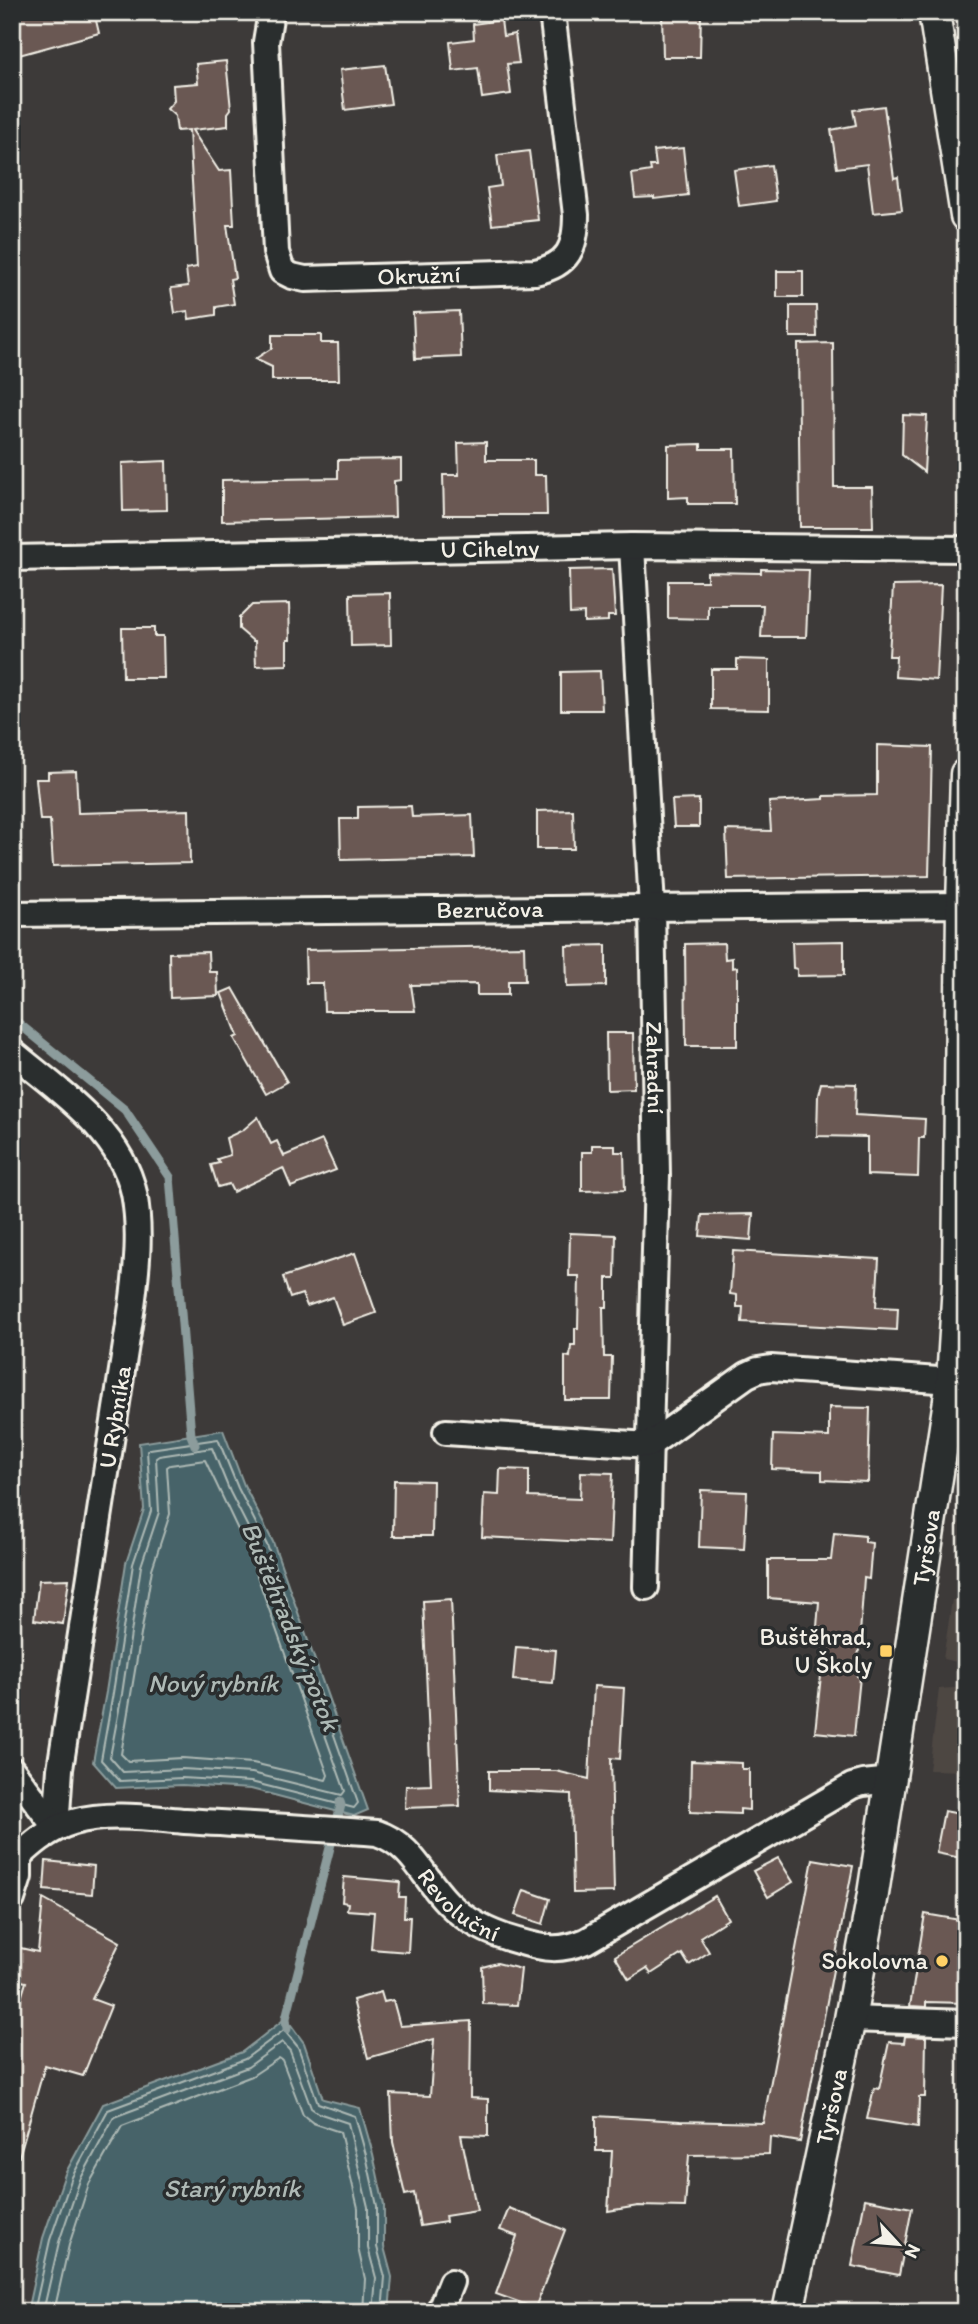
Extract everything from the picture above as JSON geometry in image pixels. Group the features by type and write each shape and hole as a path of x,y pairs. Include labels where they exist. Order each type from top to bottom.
{"street":[{"name":"Okružní","path":"271,12 266,41 276,252 282,271 305,279 535,272 557,265 564,259 575,240 576,215 552,12"},
{"path":"934,12 966,216"},
{"name":"U Cihelny","path":"12,558 632,545 966,549"},
{"name":"Zahradní","path":"632,545 652,908 657,1217 646,1587"},
{"name":"Tyršova","path":"788,2312 850,2019 892,1780 952,1381 962,1134 966,774"},
{"name":"Bezručova","path":"12,914 964,905"},
{"name":"U Rybníka","path":"12,1052 87,1115 106,1137 123,1163 133,1190 137,1215 132,1306 60,1769 56,1828"},
{"path":"446,1432 649,1445 747,1375 758,1370 771,1368 952,1381 966,1348"},
{"path":"12,1770 56,1828"},
{"name":"Revoluční","path":"16,1860 46,1833 86,1820 131,1817 377,1833 398,1842 449,1903 474,1924 500,1936 555,1950 570,1948 586,1941 852,1786 892,1780"},
{"path":"12,1899 19,1877 16,1860"},
{"path":"850,2019 966,2023"},
{"path":"439,2312 451,2282"}],"shaded area":[{"path":"952,1600 966,1600 966,1664 943,1659"},
{"path":"966,1687 966,1771 929,1770 939,1689"}],"water":[{"name":"Nový rybník","path":"223,1430 244,1485 273,1542 368,1810 354,1816 251,1789 182,1785 116,1788 93,1762 126,1563 144,1509 139,1443"},
{"name":"Starý rybník","path":"286,2018 304,2043 323,2099 360,2108 384,2205 384,2247 392,2277 389,2312 27,2312 43,2238 65,2174 103,2104 242,2052"}],"building":[{"path":"12,12 94,12 99,33 12,57"},
{"path":"662,12 701,13 700,57 663,57"},
{"path":"501,20 503,36 515,34 519,63 507,64 511,94 482,98 478,68 453,71 450,42 474,39 473,24"},
{"path":"226,61 231,109 228,113 228,126 192,130 219,171 231,170 234,225 227,225 235,278 230,279 234,304 216,307 216,315 189,319 188,311 175,313 171,288 188,286 186,269 197,267 189,130 177,131 175,116 167,109 174,101 173,85 198,83 196,64"},
{"path":"385,65 391,104 345,110 340,70"},
{"path":"884,106 894,178 898,177 902,210 873,213 867,164 837,168 831,130 856,125 853,110"},
{"path":"683,148 688,195 635,198 632,174 651,171 650,166 656,166 654,151"},
{"path":"529,151 538,220 492,225 487,188 501,186 497,155"},
{"path":"771,165 776,201 739,206 734,170"},
{"path":"777,271 803,271 803,297 777,297"},
{"path":"790,306 816,306 817,337 790,337"},
{"path":"459,311 461,357 415,359 413,313"},
{"path":"272,335 321,335 321,343 338,343 339,380 272,380 272,367 255,359 272,348"},
{"path":"833,343 834,487 872,487 873,527 800,527 798,344"},
{"path":"903,415 927,416 924,472 902,455"},
{"path":"486,442 486,460 534,460 534,475 546,475 547,515 444,515 443,475 459,475 458,443"},
{"path":"701,444 701,449 734,449 735,504 688,504 688,497 668,498 668,445"},
{"path":"401,459 401,480 394,481 395,517 222,521 222,480 338,478 338,460"},
{"path":"166,461 167,510 123,511 122,463"},
{"path":"612,569 615,616 608,616 608,621 584,622 584,613 570,614 569,570"},
{"path":"761,569 809,570 806,637 761,637 763,605 708,605 708,619 668,618 668,581 707,581 707,572 761,573"},
{"path":"941,585 936,680 895,677 896,656 889,656 893,586"},
{"path":"390,593 391,645 351,646 350,594"},
{"path":"289,604 290,640 287,640 287,665 256,666 255,641 239,629 239,618 252,605"},
{"path":"122,628 154,628 154,636 163,636 164,678 123,678"},
{"path":"737,659 769,660 769,710 711,709 711,669 737,669"},
{"path":"600,671 602,710 561,710 561,672"},
{"path":"877,745 932,747 929,876 728,879 726,830 771,831 769,802 824,799 824,796 877,795"},
{"path":"76,771 78,813 189,810 190,863 53,866 50,820 40,820 36,779 48,779 48,772"},
{"path":"699,799 699,827 674,827 672,800"},
{"path":"411,806 412,817 472,815 474,857 341,860 340,819 358,819 358,807"},
{"path":"573,810 574,849 537,849 537,811"},
{"path":"844,941 844,975 797,976 797,969 793,968 792,942"},
{"path":"724,943 725,959 732,958 732,968 737,967 737,1046 686,1046 685,944"},
{"path":"606,945 606,986 567,987 566,946"},
{"path":"524,946 525,981 508,981 508,995 477,995 477,984 411,985 415,1011 324,1011 323,983 306,983 305,950"},
{"path":"208,952 209,972 217,972 218,996 170,998 169,953"},
{"path":"233,988 287,1082 266,1094 234,1038 238,1036 221,993"},
{"path":"606,1033 633,1033 634,1089 607,1090"},
{"path":"821,1083 856,1084 855,1115 925,1119 924,1138 919,1138 918,1177 867,1175 867,1137 817,1136"},
{"path":"258,1117 271,1144 277,1141 284,1156 322,1140 336,1170 291,1187 283,1168 233,1192 229,1184 218,1187 211,1165 219,1163 217,1159 230,1155 226,1138 243,1130"},
{"path":"592,1145 615,1145 615,1152 624,1152 625,1190 582,1191 582,1152 592,1152"},
{"path":"753,1214 751,1240 700,1236 702,1215"},
{"path":"570,1233 616,1235 615,1278 607,1278 607,1307 603,1307 604,1357 612,1357 611,1400 565,1400 565,1356 570,1357 571,1345 575,1345 575,1328 578,1328 579,1276 569,1276"},
{"path":"733,1251 879,1259 876,1307 898,1308 897,1330 742,1322 743,1307 737,1307 737,1295 730,1294"},
{"path":"355,1253 376,1313 343,1325 333,1297 307,1306 302,1294 290,1298 283,1277"},
{"path":"829,1407 870,1408 868,1482 822,1480 822,1471 772,1469 773,1435 829,1437"},
{"path":"500,1469 529,1470 529,1497 580,1499 581,1472 613,1473 610,1543 482,1537 484,1494 499,1495"},
{"path":"394,1480 433,1481 432,1536 393,1536"},
{"path":"701,1490 747,1492 744,1549 699,1547"},
{"path":"834,1533 865,1536 865,1542 872,1543 869,1579 864,1578 857,1676 860,1677 854,1736 815,1732 826,1628 817,1627 819,1602 768,1598 768,1560 831,1560"},
{"path":"69,1579 63,1624 34,1620 39,1580"},
{"path":"451,1599 460,1806 405,1808 406,1786 431,1785 423,1601"},
{"path":"516,1647 556,1650 553,1683 513,1680"},
{"path":"594,1686 624,1688 620,1759 611,1758 614,1892 573,1893 571,1794 489,1790 489,1771 556,1771 589,1779"},
{"path":"691,1761 742,1763 742,1769 749,1769 749,1810 740,1809 740,1814 690,1812"},
{"path":"944,1811 966,1815 966,1859 936,1853"},
{"path":"778,1858 793,1882 768,1897 753,1871"},
{"path":"813,1859 853,1866 800,2142 770,2137 769,2154 689,2155 685,2207 638,2206 608,2211 612,2151 596,2151 596,2116 763,2123"},
{"path":"46,1861 94,1866 92,1894 44,1890"},
{"path":"344,1877 400,1882 399,1897 405,1897 404,1917 410,1917 408,1952 371,1949 374,1912 347,1910 348,1903 342,1902"},
{"path":"524,1890 550,1899 543,1924 515,1915"},
{"path":"715,1896 728,1919 700,1937 709,1952 689,1965 682,1954 651,1974 647,1968 629,1979 615,1956"},
{"path":"43,1899 120,1942 92,1999 111,2006 83,2076 45,2065 19,2157 12,2156 12,2084 17,2064 12,2062 12,2028 26,1982 12,1979 12,1946 38,1952"},
{"name":"Sokolovna","path":"925,1914 966,1921 966,2003 926,2002 926,2007 910,2006"},
{"path":"497,1963 521,1969 517,2005 483,2004 482,1967"},
{"path":"381,1992 384,2002 393,2000 400,2026 471,2021 470,2098 488,2099 488,2136 461,2135 477,2211 445,2216 446,2222 420,2226 414,2193 405,2195 393,2142 391,2094 430,2096 434,2039 368,2058 353,2000"},
{"path":"905,2036 926,2037 925,2097 919,2097 918,2127 867,2119 874,2088 879,2089 889,2042 904,2043"},
{"path":"865,2199 912,2208 899,2275 852,2266"},
{"path":"509,2208 565,2230 535,2308 496,2294 517,2236 500,2230"}],"waterway":[{"name":"Buštěhradský potok","path":"12,1018 125,1110 170,1177 191,1435 195,1445"},
{"name":"Buštěhradský potok","path":"287,2029 286,2018 340,1802"}],"place":[{"name":"Buštěhrad, U Školy","path":"886,1651"},
{"name":"Sokolovna","path":"942,1961"}]}
